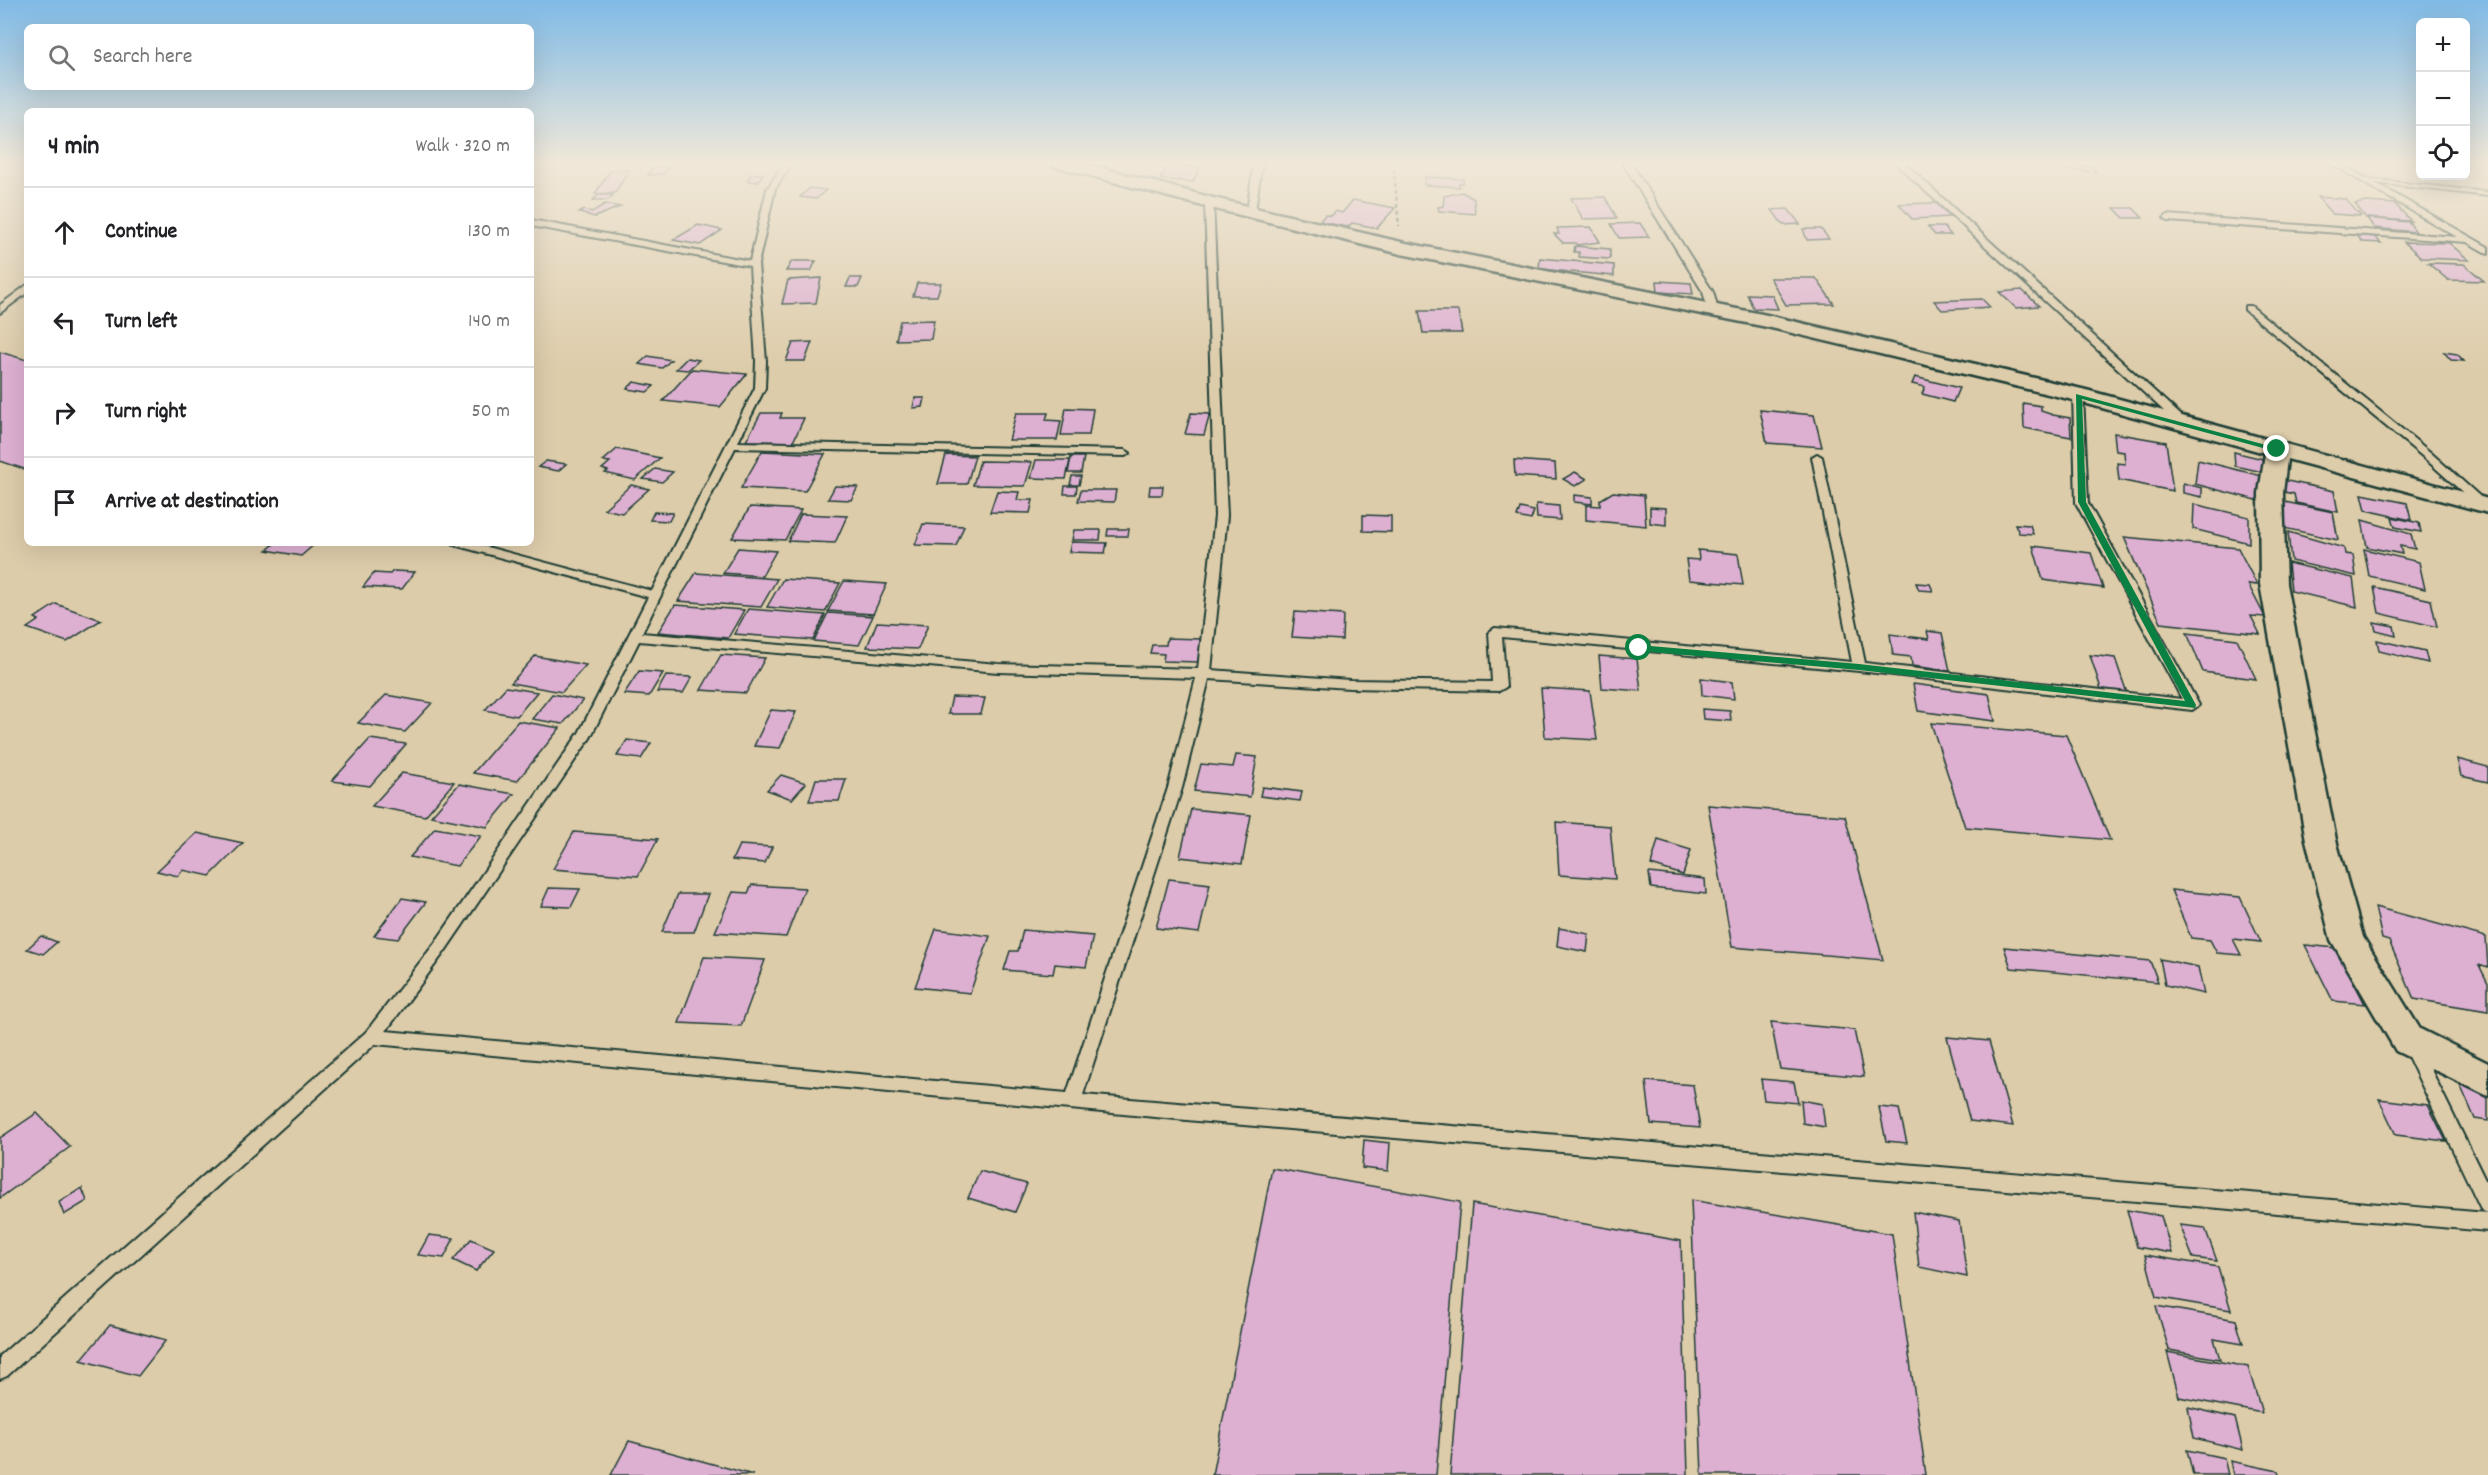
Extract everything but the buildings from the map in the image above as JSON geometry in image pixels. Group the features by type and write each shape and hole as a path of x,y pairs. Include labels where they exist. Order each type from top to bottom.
{"street":[{"path":"1331,231 1401,248 1713,310 2078,395 2485,505"},
{"path":"2277,449 2271,493 2273,584 2321,840 2347,940 2408,1040 2488,1080"}],"lane":[{"path":"574,231 754,264"},
{"path":"0,1369 372,1037 440,947 585,735 760,388 754,264 762,231"},
{"path":"1073,1101 1174,788 1204,674 1221,516 1210,231"},
{"path":"1669,231 1708,292 1713,310"},
{"path":"1973,231 2183,423"},
{"path":"2342,231 2466,240"},
{"path":"2450,231 2488,251"},
{"path":"0,310 24,290"},
{"path":"2248,308 2485,505"},
{"path":"636,637 998,668 1204,674 1350,684 1499,687 1495,632 1859,667 2192,705 2082,502 2078,395"},
{"path":"731,445 1125,453"},
{"path":"1817,457 1859,667"},
{"path":"469,546 654,595"},
{"path":"372,1037 1073,1101 2488,1222"},
{"path":"2408,1040 2488,1205"}],"path":[{"path":"1399,231 1401,248"}],"route":[{"path":"1639,648 1859,667 2192,705 2082,502 2078,395 2277,449"}]}
